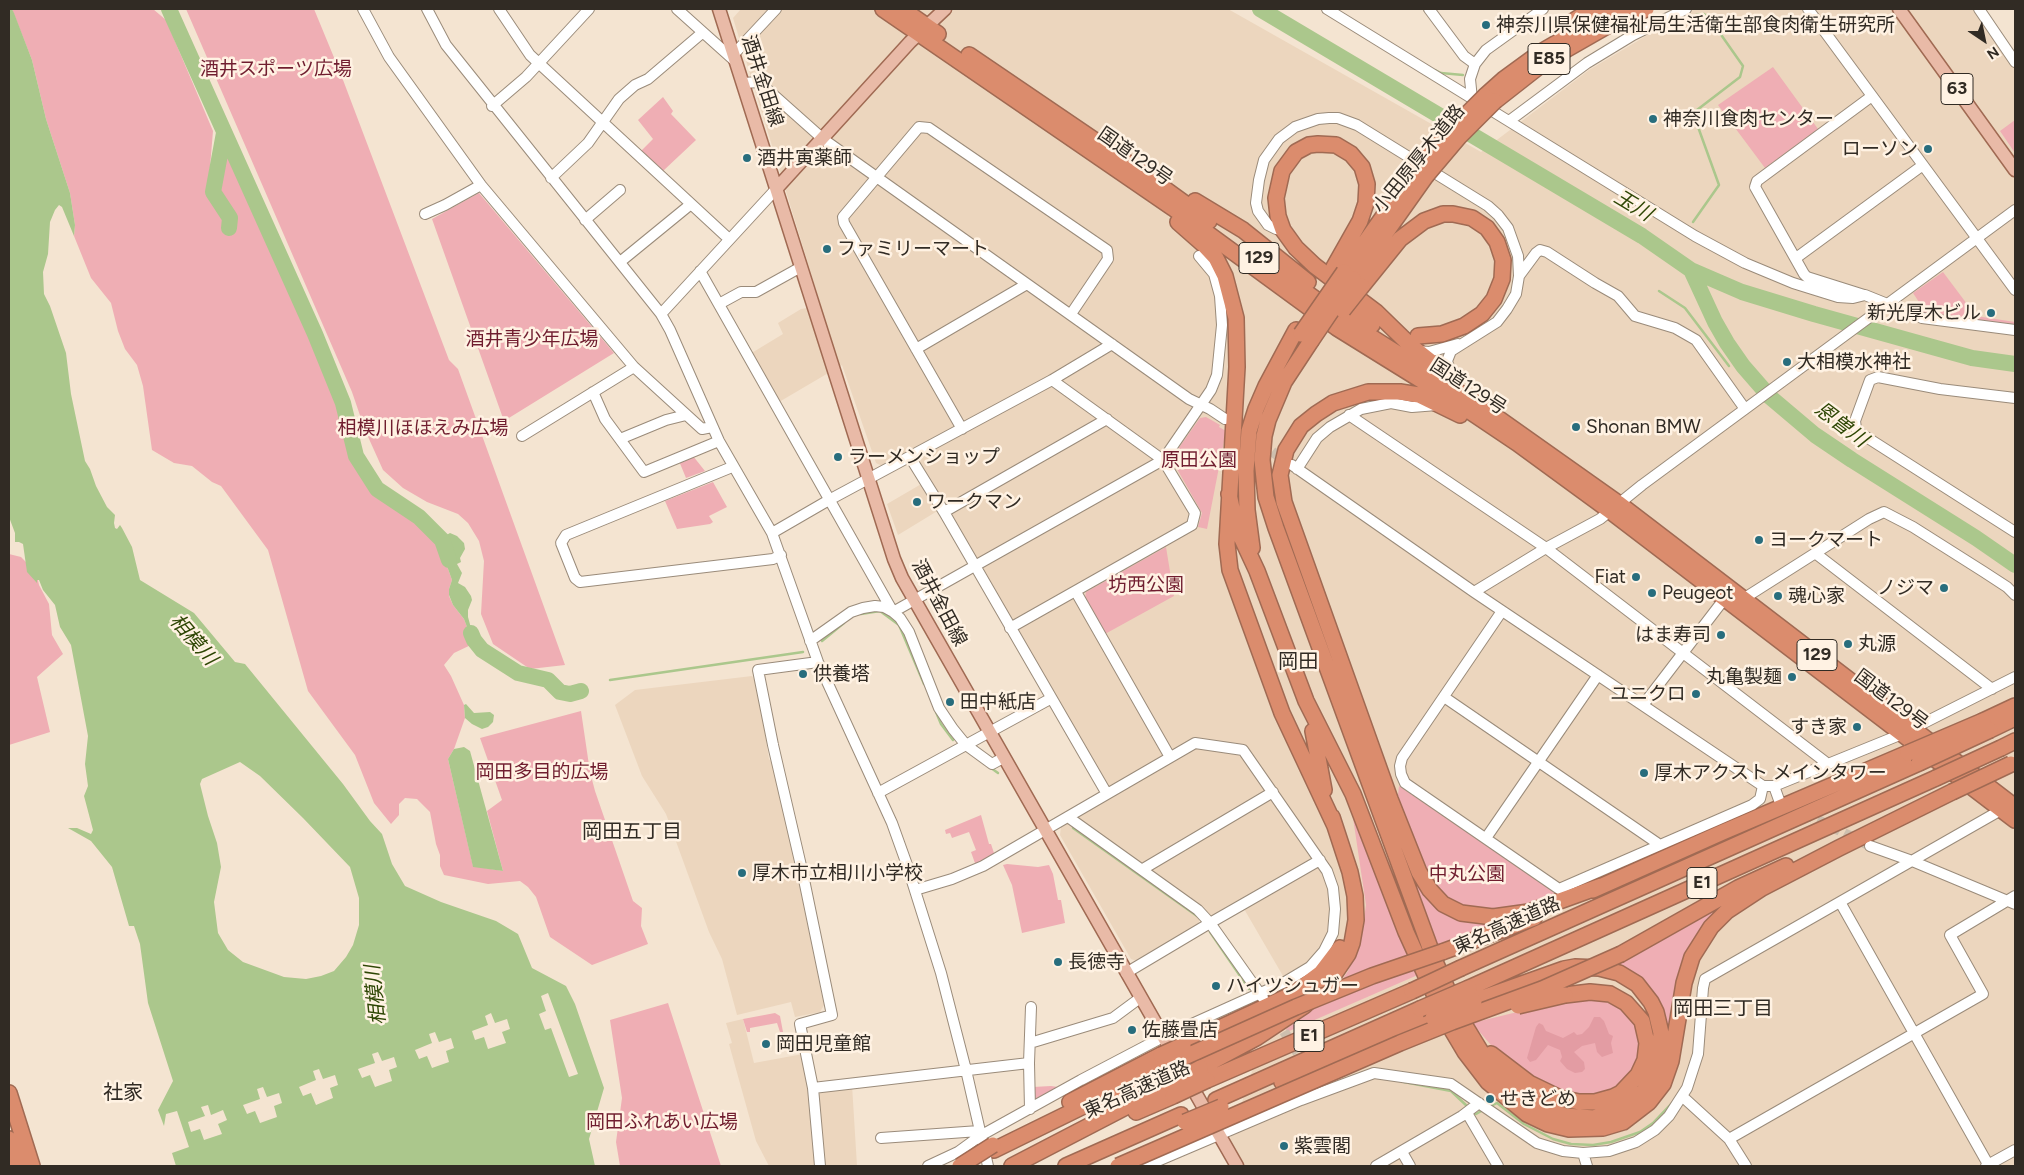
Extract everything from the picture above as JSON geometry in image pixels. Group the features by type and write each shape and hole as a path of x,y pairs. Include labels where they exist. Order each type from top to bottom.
{"highway":[{"name":"国道129号","path":"883,9 924,30 1147,176 1308,294 1373,338 1457,390 1614,507 1743,599 1907,731"},
{"name":"国道129号","path":"902,9 924,30 1337,328 1453,400 1521,439"},
{"name":"小田原厚木道路","path":"1306,338 1422,173 1459,137 1484,99 1546,61 1608,13 1646,9"},
{"path":"1484,99 1530,52 1568,24 1608,13"},
{"path":"1348,276 1358,227 1366,203 1367,184 1362,167 1351,154 1336,145 1318,144 1302,148 1290,157 1279,178 1276,198 1278,216 1283,230 1296,248 1307,260 1417,344 1452,377 1483,400 1521,439"},
{"path":"1125,174 1210,251 1221,267 1227,282 1236,318 1237,340 1227,544 1233,582 1282,712 1335,826"},
{"path":"1147,176 1216,212 1243,230 1304,279 1372,324"},
{"path":"1257,571 1247,510 1246,471 1249,431 1260,398 1306,338 1348,276 1424,221 1443,214 1472,218 1486,228 1497,242 1503,260 1502,279 1494,299 1482,314 1464,326 1417,344"},
{"path":"1306,338 1285,387 1272,408 1264,436 1262,471 1266,497 1436,964 1466,1028 1484,1057 1510,1085 1538,1105 1565,1116 1594,1118 1622,1109 1644,1091 1658,1065 1661,1033 1656,1012 1648,997 1637,984 1619,973 1600,968 1575,967 1471,995"},
{"path":"1521,439 1419,395 1395,391 1368,392 1344,398 1320,411 1301,426 1290,442 1283,458 1281,484 1284,502 1414,862 1424,882 1436,897 1461,914 1493,917 1516,915 1601,886 1913,758 2015,706"},
{"path":"1229,494 1234,521 1257,571 1306,701 1325,742 1353,794 1410,940 1446,1020 1480,1072 1506,1098 1538,1119 1569,1129 1592,1130 1613,1126 1640,1111 1663,1084 1672,1061 1684,983 1690,963 1705,935 1723,915 1762,888 2015,762"},
{"name":"国道129号","path":"1614,507 1725,598 2012,809"},
{"path":"1348,679 1352,736"},
{"path":"1203,1074 1294,1013 1315,996 1336,973 1352,943 1356,920 1354,890 1345,854 1324,788 1306,701"},
{"name":"東名高速道路","path":"1013,1166 1203,1074 1412,991 1913,758 2015,718"},
{"name":"E1","path":"1066,1166 1424,1021 1471,995 2015,741"},
{"path":"1358,750 1390,799"},
{"path":"1118,1166 1424,1021 1542,988 1621,954 1752,881 1952,792"},
{"path":"1164,1060 1182,1045 1293,994 1312,981 1329,965 1341,946 1350,913 1350,887 1345,854"},
{"path":"960,1166 986,1141 1164,1060 1313,1000 1524,922 1601,886"},
{"path":"1424,1021 1468,1019 1590,992 1610,994 1626,1003 1642,1021 1648,1043 1642,1068 1633,1082 1613,1097 1596,1102 1578,1102 1560,1098 1540,1089 1500,1062 1466,1028"},
{"path":"9,1093 32,1166"},
{"path":"1077,1166 1183,1118"},
{"path":"9,1139 17,1166"}],"main road":[{"name":"酒井金田線","path":"719,9 894,559 914,601 988,733 1237,1166"},
{"path":"777,188 945,9"},
{"name":"63","path":"1898,9 2015,170"}],"street":[{"path":"363,9 389,57 481,185 634,367 702,429 712,427"},
{"path":"427,9 446,45 492,106 661,314 732,467 772,533 817,658 892,824 915,890 942,973 986,1141 988,1166"},
{"path":"499,9 530,55 729,239"},
{"path":"492,106 516,87 589,9"},
{"path":"677,9 734,58 776,9"},
{"path":"1327,9 1484,99 1509,121 1696,236 1745,263 1793,283 1838,297 1853,298 1865,295"},
{"path":"1429,9 1464,56 1475,64"},
{"path":"1484,99 1470,79 1475,64 1486,50 1543,9"},
{"path":"1509,121 1587,63 1633,35 1686,9"},
{"path":"1808,9 2015,290"},
{"path":"1979,9 2015,62"},
{"path":"1608,13 1633,35"},
{"path":"551,178 588,143 619,99 634,85 648,78 702,32"},
{"path":"743,83 759,82 823,139 1189,399 1225,419"},
{"path":"1872,96 1757,181 1755,187 1807,277 1865,295 1922,318 2015,330"},
{"path":"1283,230 1268,225 1258,211 1256,203 1264,160 1283,135 1295,127 1318,119 1338,118 1357,125 1488,206 1498,215 1511,234 1518,256 1519,276 1516,294 1507,310 1497,322 1482,333 1456,347 1448,356 1452,377"},
{"path":"962,430 844,223 843,217 918,127 929,128 1107,250 1108,260 1071,314"},
{"path":"1796,258 1923,166"},
{"path":"424,214 445,205 481,185"},
{"path":"661,314 777,188"},
{"path":"585,220 618,195"},
{"path":"620,262 691,204"},
{"path":"1474,592 1600,518 2015,210"},
{"path":"1519,276 1536,253 1540,250 1547,252 1594,283 1618,296 1635,316 1675,328 1696,340 1745,409"},
{"path":"893,612 1163,460 1211,390 1216,375 1222,311 1214,274 1199,256"},
{"path":"719,304 741,292 756,292 801,267"},
{"path":"700,271 893,612"},
{"path":"916,349 1027,284"},
{"path":"1417,344 1438,350 1468,340"},
{"path":"772,533 829,500 1052,380 1112,344"},
{"path":"522,436 634,367"},
{"path":"2015,398 1940,389 1878,377 1870,380 1855,421 1856,428 1860,433 2015,532"},
{"path":"1010,628 1192,525 1195,513 1163,460 1052,380"},
{"path":"593,392 605,419 644,472 719,441"},
{"path":"1440,405 1412,407 1391,403 1375,406 1349,415 1317,438 1294,467 1474,592 1763,786 1774,786 1907,731 2015,677"},
{"path":"620,439 666,420 686,415"},
{"path":"1349,415 1546,548 1683,651 1828,764"},
{"path":"944,512 1107,419"},
{"path":"910,457 944,512 1107,794"},
{"path":"732,467 566,535 561,544 574,578 580,582 773,559 780,556"},
{"path":"1743,599 1869,519 1884,512 1913,527 2007,587 2015,595"},
{"path":"1815,553 1992,689"},
{"path":"1076,592 1170,757"},
{"path":"1643,705 1725,598"},
{"path":"811,642 851,612 875,606 884,607 893,612 900,618 909,632 940,708 953,729 966,745 992,764 1003,758"},
{"path":"1502,611 1402,758 1401,774 1405,783 1559,889 1752,805 1760,799 1763,786"},
{"path":"817,658 758,670 832,1015 800,1024 813,1088 820,1166"},
{"path":"1486,838 1598,675"},
{"path":"1444,697 1660,845"},
{"path":"878,793 1050,698"},
{"path":"915,890 982,866 1195,743 1243,750 1327,871 1334,888 1335,909 1333,933 1324,951 1310,967 1262,997 1163,1038 1081,1080 1030,1109 986,1141 928,1166"},
{"path":"1774,786 1778,800"},
{"path":"1143,869 1273,792"},
{"path":"1473,1109 1537,1143 1563,1151 1583,1153 1609,1151 1636,1142 1655,1130 1683,1097 1698,1054 1703,988 1706,979 1912,861 2012,809"},
{"path":"1068,817 1186,900 1210,922 1262,997"},
{"path":"1870,846 2012,900"},
{"path":"1126,973 1210,922 1320,860"},
{"path":"1730,1139 1983,994 1950,935 2012,900"},
{"path":"1840,902 1988,1166 2015,1150"},
{"path":"1030,1043 1113,1018 1140,998"},
{"path":"1030,1109 1031,1007"},
{"path":"813,1088 1029,1063"},
{"path":"1146,1166 1159,1163 1320,1088 1374,1073 1451,1084 1473,1109 1498,1166"},
{"path":"1683,1097 1730,1139 1746,1166"},
{"path":"1376,1166 1473,1109"},
{"path":"880,1138 986,1141"},
{"path":"1402,1152 1410,1166"},
{"path":"1583,1153 1587,1166"}],"shaded area":[{"path":"741,9 1228,9 1481,152 1589,70 1681,15 1695,9 1977,9 2015,65 2015,1166 1243,1166 1229,1142 1283,976 1240,902 1212,918 1197,902 1075,818 1112,795 912,452 882,466 876,463 842,365 779,402 750,354 783,334 778,323 801,309 821,306 733,18"},
{"path":"923,483 939,510 898,535 887,504"},
{"name":"厚木市立相川小学校","path":"752,676 757,684 769,759 772,763 781,796 824,1005 820,1012 795,1017 791,1002 737,1015 722,959 709,932 666,814 642,776 615,705 635,690"},
{"path":"1066,824 1074,824 1183,902 1200,918 1198,925 1137,961 1131,959 1060,835 1061,827"},
{"path":"1594,1017 1600,1017 1604,1021 1609,1034 1613,1036 1611,1043 1613,1053 1602,1057 1597,1052 1595,1043 1582,1046 1574,1052 1584,1062 1585,1069 1582,1072 1575,1073 1567,1069 1560,1061 1562,1057 1560,1050 1548,1045 1536,1060 1530,1062 1527,1058 1536,1027 1539,1023 1543,1025 1546,1031 1563,1038 1574,1032 1577,1035 1582,1034 1589,1027"},
{"path":"743,1019 754,1063 803,1054 810,1090 852,1085 857,1166 769,1166 756,1141 729,1044 732,1043 726,1023"}],"green space":[{"name":"岡田多目的広場","path":"12,9 153,9 166,20 213,131 208,191 227,217 229,227 234,229 226,203 216,189 224,146 233,154 319,349 346,415 348,432 355,449 378,481 418,511 416,521 424,532 442,543 443,555 452,580 449,596 453,605 464,619 475,643 454,653 444,665 464,705 465,718 454,749 448,759 473,866 503,871 487,811 502,800 480,738 581,711 590,772 595,791 633,901 642,908 641,926 648,944 592,965 550,937 536,897 520,881 488,884 444,875 440,866 440,855 430,812 417,799 405,798 399,804 399,815 391,824 374,803 355,755 308,691 268,550 221,486 212,482 192,466 174,463 152,450 143,386 137,365 125,349 111,303 91,278 74,236 75,225 70,193 46,119 32,60"},
{"name":"酒井スポーツ広場","path":"186,9 314,9 340,72 449,360 458,369 565,665 530,669 493,644 481,614 484,561 479,541 468,523 458,514 427,502 403,488 383,470 365,430 352,392"},
{"path":"1773,67 1818,129 1765,168 1718,105"},
{"path":"663,97 673,111 671,114 696,140 663,171 641,151 653,139 638,120"},
{"path":"2015,120 2015,153 2000,131"},
{"name":"酒井青少年広場","path":"479,193 614,353 504,421 432,219"},
{"path":"1943,272 1976,316 2015,322 2015,328 1923,316 1909,310 1919,302 1913,293"},
{"name":"原田公園","path":"1206,417 1226,431 1207,529 1198,527 1202,513 1173,462 1173,456 1200,418"},
{"path":"693,456 705,471 686,478 679,461"},
{"path":"713,482 727,507 709,516 713,522 710,524 677,529 665,501"},
{"name":"坊西公園","path":"1166,547 1174,596 1105,634 1085,598 1086,592"},
{"path":"9,554 21,557 36,572 39,585 49,604 52,635 63,654 37,677 50,732 9,745"},
{"name":"中丸公園","path":"1399,786 1559,895 1512,910 1462,909 1444,899 1430,881 1397,804"},
{"path":"1352,811 1420,974 1287,1032 1286,1029 1324,1001 1340,983 1360,945 1366,905"},
{"path":"981,815 989,844 991,844 995,856 976,866 971,852 976,850 969,832 952,838 950,833 946,834 945,830"},
{"path":"1397,827 1458,919 1472,923 1500,924 1436,948 1394,831"},
{"path":"1003,865 1038,867 1049,865 1053,874 1058,900 1061,900 1065,923 1022,933 1012,885"},
{"path":"1737,896 1723,908 1671,1005 1667,1038 1642,981 1629,970 1610,964"},
{"path":"1601,1000 1619,1007 1633,1022 1639,1036 1638,1060 1633,1070 1617,1087 1596,1094 1570,1093 1540,1082 1497,1052 1472,1023 1563,1001"},
{"name":"岡田ふれあい広場","path":"668,1003 721,1166 620,1166 616,1142 622,1098 610,1020"},
{"path":"775,1013 780,1016 783,1032 780,1032 777,1023 750,1028 750,1032 747,1032 743,1019"},
{"path":"1033,1087 1058,1087 1036,1099 1033,1097"}],"water":[{"name":"相模川","path":"9,9 12,9 32,60 46,119 70,193 75,225 74,236 62,207 59,205 50,222 48,254 43,272 44,294 66,353 71,394 85,461 107,507 115,515 115,528 117,529 120,525 132,547 140,580 194,613 235,662 245,664 382,834 392,864 405,886 441,902 496,921 518,934 532,968 566,986 575,1004 604,1088 589,1139 595,1166 176,1166 172,1153 189,1147 177,1111 166,1114 164,1126 158,1110 173,1081 148,1003 140,944 134,926 129,926 112,867 91,841 68,828 77,828 91,834 93,830 84,796 88,786 85,764 88,736 71,645 60,627 55,605 43,590 39,580 37,580 37,583 27,572 23,544 15,542 15,533 9,517","holes":["240,762 260,776 350,867 359,898 359,925 353,945 334,971 306,979 284,977 243,962 228,950 218,933 214,902 221,867 217,843 200,784 202,779","548,993 578,1074 569,1077 551,1028 545,1030 539,1014 546,1011 541,996","491,1013 495,1023 507,1019 510,1029 502,1032 506,1043 488,1049 484,1037 475,1040 472,1031 488,1025 485,1016","435,1032 439,1042 451,1038 454,1048 446,1051 449,1062 432,1068 427,1056 419,1059 415,1050 432,1043 429,1034","378,1052 382,1061 394,1057 397,1067 389,1070 392,1081 375,1087 370,1075 362,1078 358,1069 375,1063 372,1054","319,1069 323,1079 335,1075 338,1085 330,1088 333,1098 316,1105 311,1093 303,1096 299,1087 316,1080 313,1071","263,1087 267,1097 279,1093 282,1103 274,1106 277,1117 260,1123 255,1111 247,1114 243,1105 260,1099 257,1089","208,1105 211,1115 223,1110 227,1120 218,1124 222,1134 204,1140 200,1129 191,1132 188,1122 205,1116 201,1107"]},
{"path":"450,533 457,536 464,543 465,549 460,558 461,562 457,564 462,573 458,583 465,587 471,596 472,600 468,610 468,617 474,639 484,646 482,650 476,646 464,619 453,605 449,595 452,580 443,555 442,543 443,537"},
{"path":"466,704 474,713 490,712 494,715 493,722 488,727 482,729 472,724 465,718 464,705"},
{"path":"464,747 470,751 503,871 473,867 448,759 454,749"}],"waterway":[{"path":"169,9 315,334 343,403 356,456 377,489 419,517 442,540 449,560"},
{"name":"玉川","path":"1260,9 1642,236 1691,270 1742,292 1814,314 1972,358 2015,364"},
{"path":"1673,22 1677,25 1682,25 1696,15 1704,14 1710,19 1743,66 1740,77 1693,113 1719,185 1693,222"},
{"path":"1435,70 1441,73 1463,75"},
{"path":"224,133 213,192 230,218 229,228"},
{"name":"恩曽川","path":"1691,270 1727,343 1743,366 1770,397 1815,435 2015,565"},
{"path":"1659,291 1685,308 1729,366"},
{"path":"861,614 880,611 899,625 924,684"},
{"path":"822,641 844,623"},
{"path":"471,633 482,650 518,673 548,680 560,692 570,694 581,691"},
{"path":"610,680 803,652"},
{"path":"936,712 941,724 953,740"},
{"path":"991,768 998,773"},
{"path":"1073,828 1197,916"},
{"path":"1210,932 1249,989"},
{"path":"1404,1082 1451,1091 1468,1107"},
{"path":"1493,1105 1497,1103 1524,1124 1553,1139 1571,1144 1593,1145 1611,1142 1640,1132 1653,1123 1672,1103"},
{"path":"1472,1111 1476,1114 1483,1110"}],"tunnel":[{"path":"1260,443 1287,462"},
{"path":"1804,813 1870,846"},
{"path":"1276,1019 1306,1066"}],"place":[{"name":"神奈川県保健福祉局生活衛生部食肉衛生研究所","path":"1486,25"},
{"name":"神奈川食肉センター","path":"1653,119"},
{"name":"ローソン","path":"1928,149"},
{"name":"酒井寅薬師","path":"747,158"},
{"name":"ファミリーマート","path":"827,249"},
{"name":"新光厚木ビル","path":"1991,313"},
{"name":"大相模水神社","path":"1787,362"},
{"name":"Shonan BMW","path":"1576,427"},
{"name":"ラーメンショップ","path":"838,457"},
{"name":"ワークマン","path":"917,502"},
{"name":"ヨークマート","path":"1759,540"},
{"name":"Fiat","path":"1636,577"},
{"name":"ノジマ","path":"1944,588"},
{"name":"Peugeot","path":"1652,593"},
{"name":"魂心家","path":"1778,596"},
{"name":"はま寿司","path":"1721,635"},
{"name":"丸源","path":"1848,644"},
{"name":"供養塔","path":"803,674"},
{"name":"丸亀製麺","path":"1792,677"},
{"name":"ユニクロ","path":"1696,694"},
{"name":"田中紙店","path":"950,702"},
{"name":"すき家","path":"1857,727"},
{"name":"厚木アクスト メインタワー","path":"1644,773"},
{"name":"厚木市立相川小学校","path":"742,873"},
{"name":"長徳寺","path":"1058,962"},
{"name":"ハイツシュガー","path":"1216,986"},
{"name":"佐藤畳店","path":"1132,1030"},
{"name":"岡田児童館","path":"766,1044"},
{"name":"せきどめ","path":"1490,1099"},
{"name":"紫雲閣","path":"1284,1146"}],"district":[{"name":"岡田","path":"1298,662"},
{"name":"岡田五丁目","path":"632,832"},
{"name":"岡田三丁目","path":"1723,1009"},
{"name":"社家","path":"123,1093"}],"park label":[{"name":"相模川ほほえみ広場","path":"423,428"}]}
